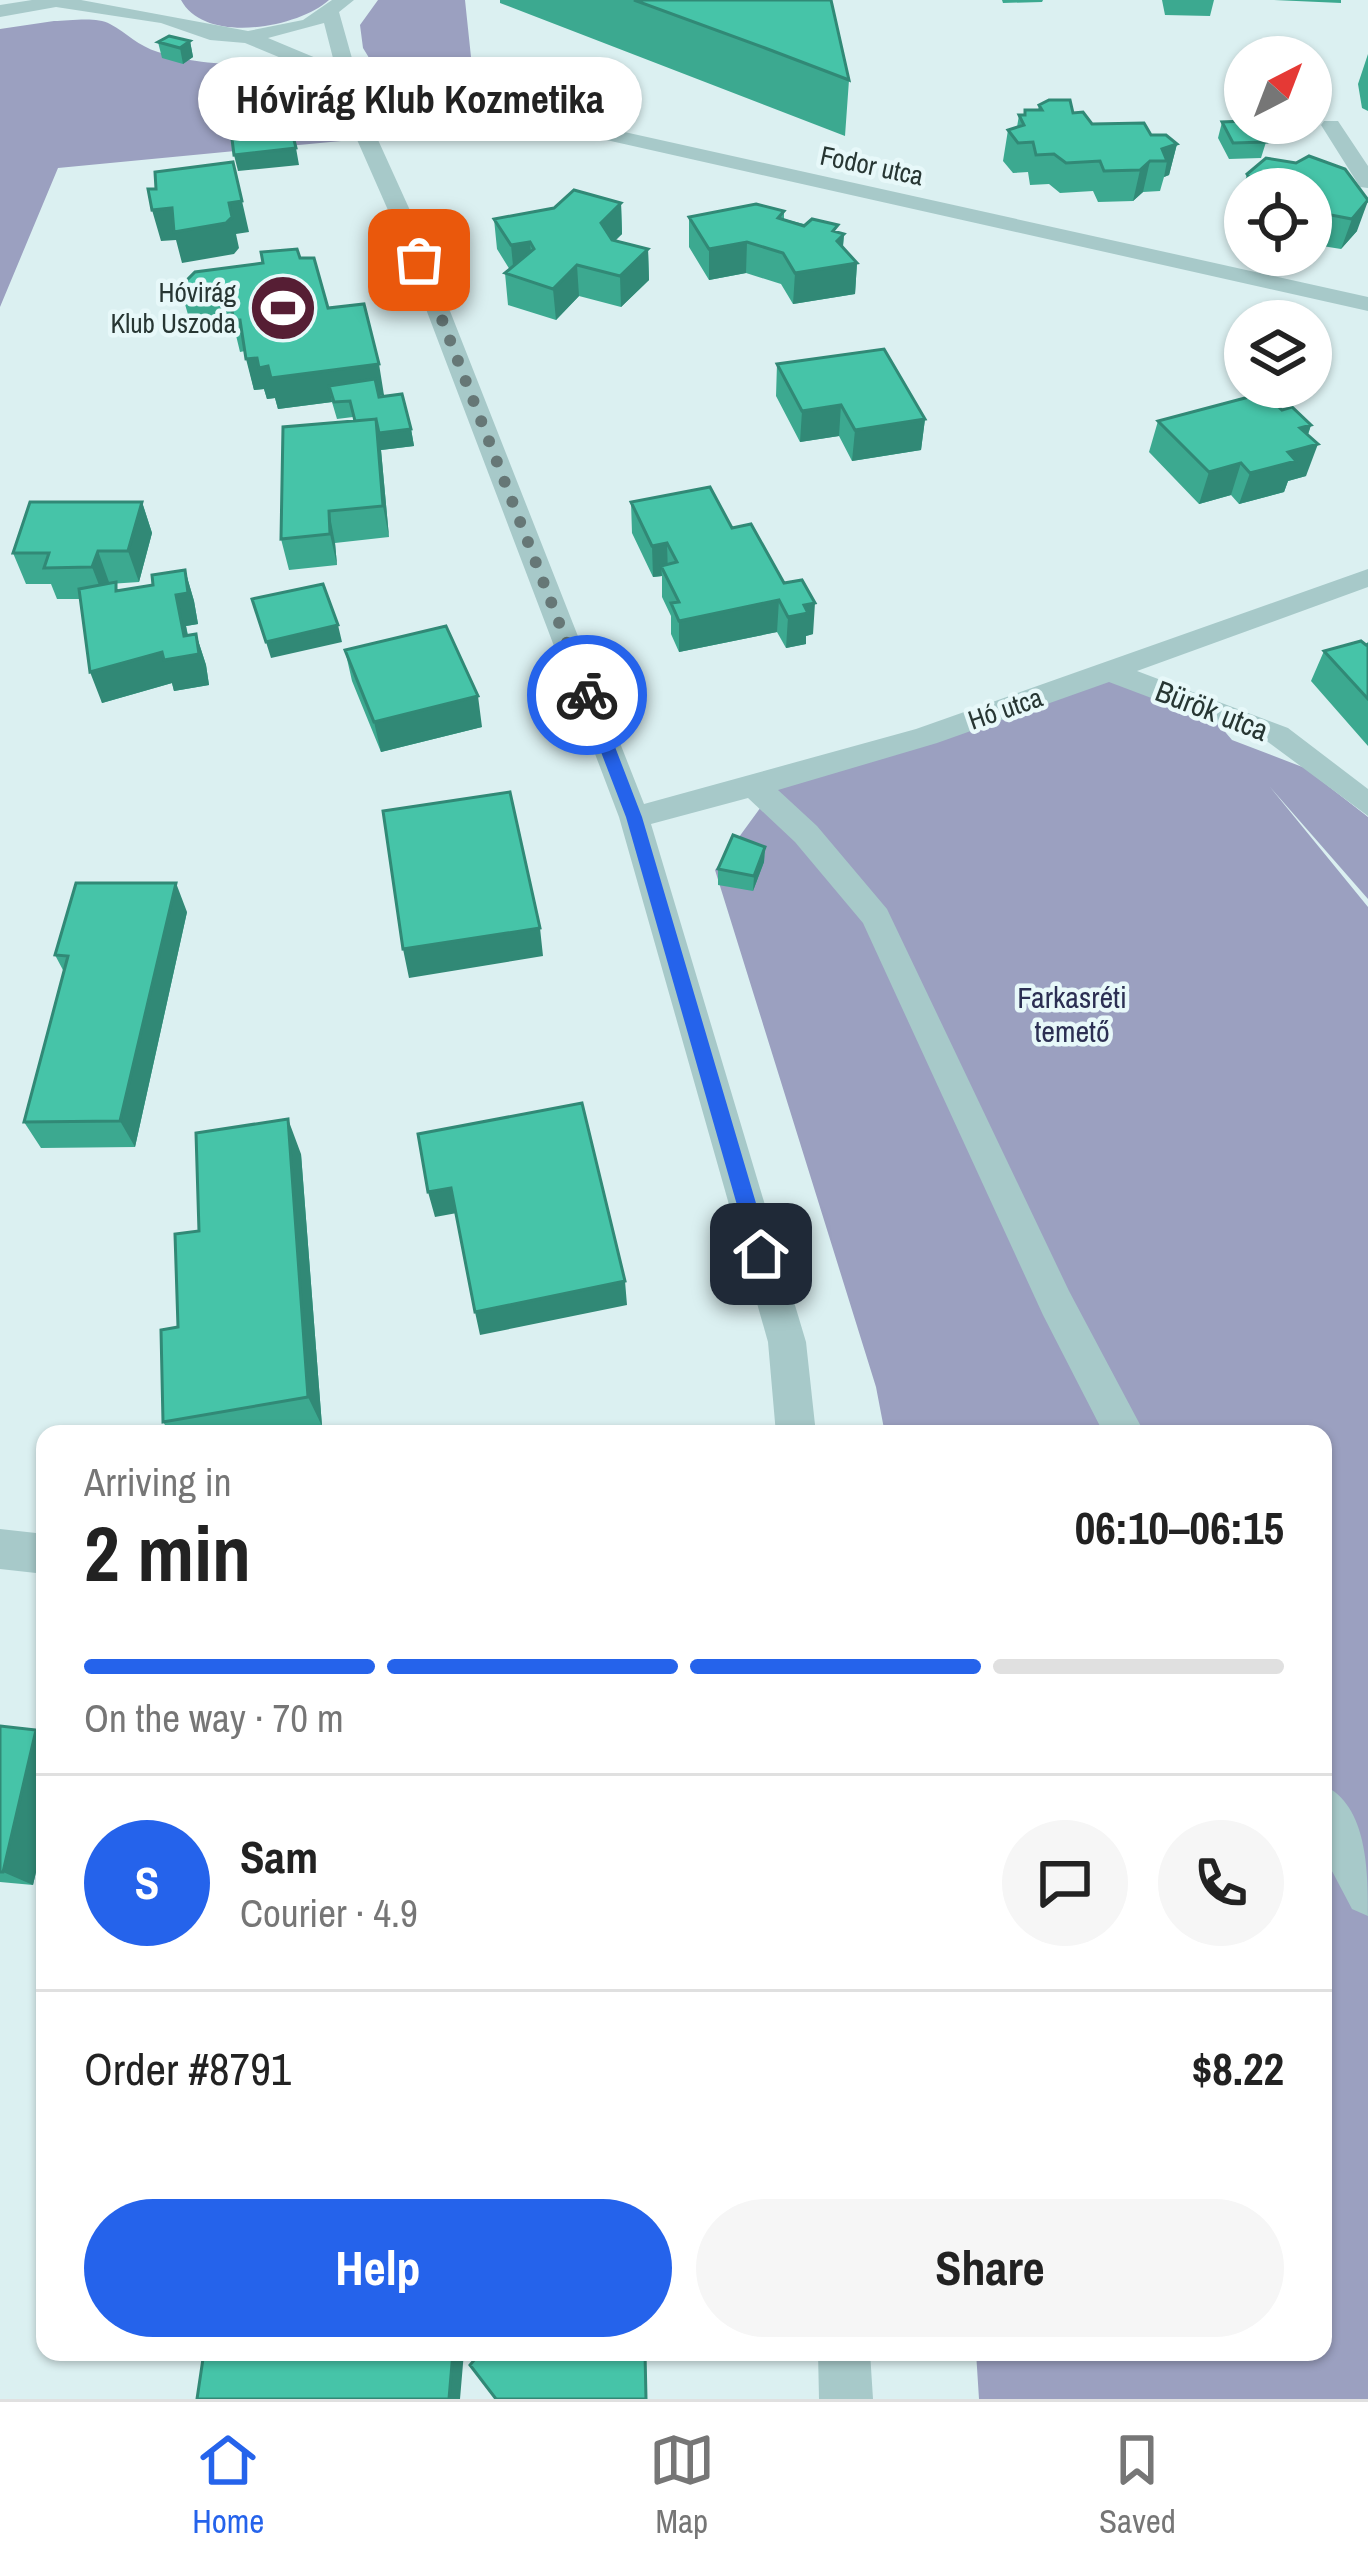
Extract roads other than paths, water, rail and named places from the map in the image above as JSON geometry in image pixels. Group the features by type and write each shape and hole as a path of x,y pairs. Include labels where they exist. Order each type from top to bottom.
{"street":[{"path":"0,11 62,1 162,9 210,34 248,37 290,30 338,7 347,78 361,126 403,218 634,817 787,1342 795,1425"},
{"path":"248,37 347,78"},
{"name":"Fodor utca","path":"361,126 456,120 593,131 1368,304"},
{"path":"1332,127 1368,182"},
{"name":"Hó utca","path":"634,817 756,788 1021,704 1256,613 1368,578"},
{"name":"Bürök utca","path":"1106,670 1278,735 1368,805"},
{"path":"756,788 806,834 876,917 1056,1304 1120,1425"},
{"path":"0,1549 36,1553"},
{"path":"1332,1824 1368,1893"},
{"path":"844,2361 846,2399"}],"place":[{"name":"Hóvirág Klub Kozmetika","path":"419,260"},
{"name":"Hóvirág Klub Uszoda","path":"283,308"}],"park label":[{"name":"Farkasréti temető","path":"1072,1014"}]}
